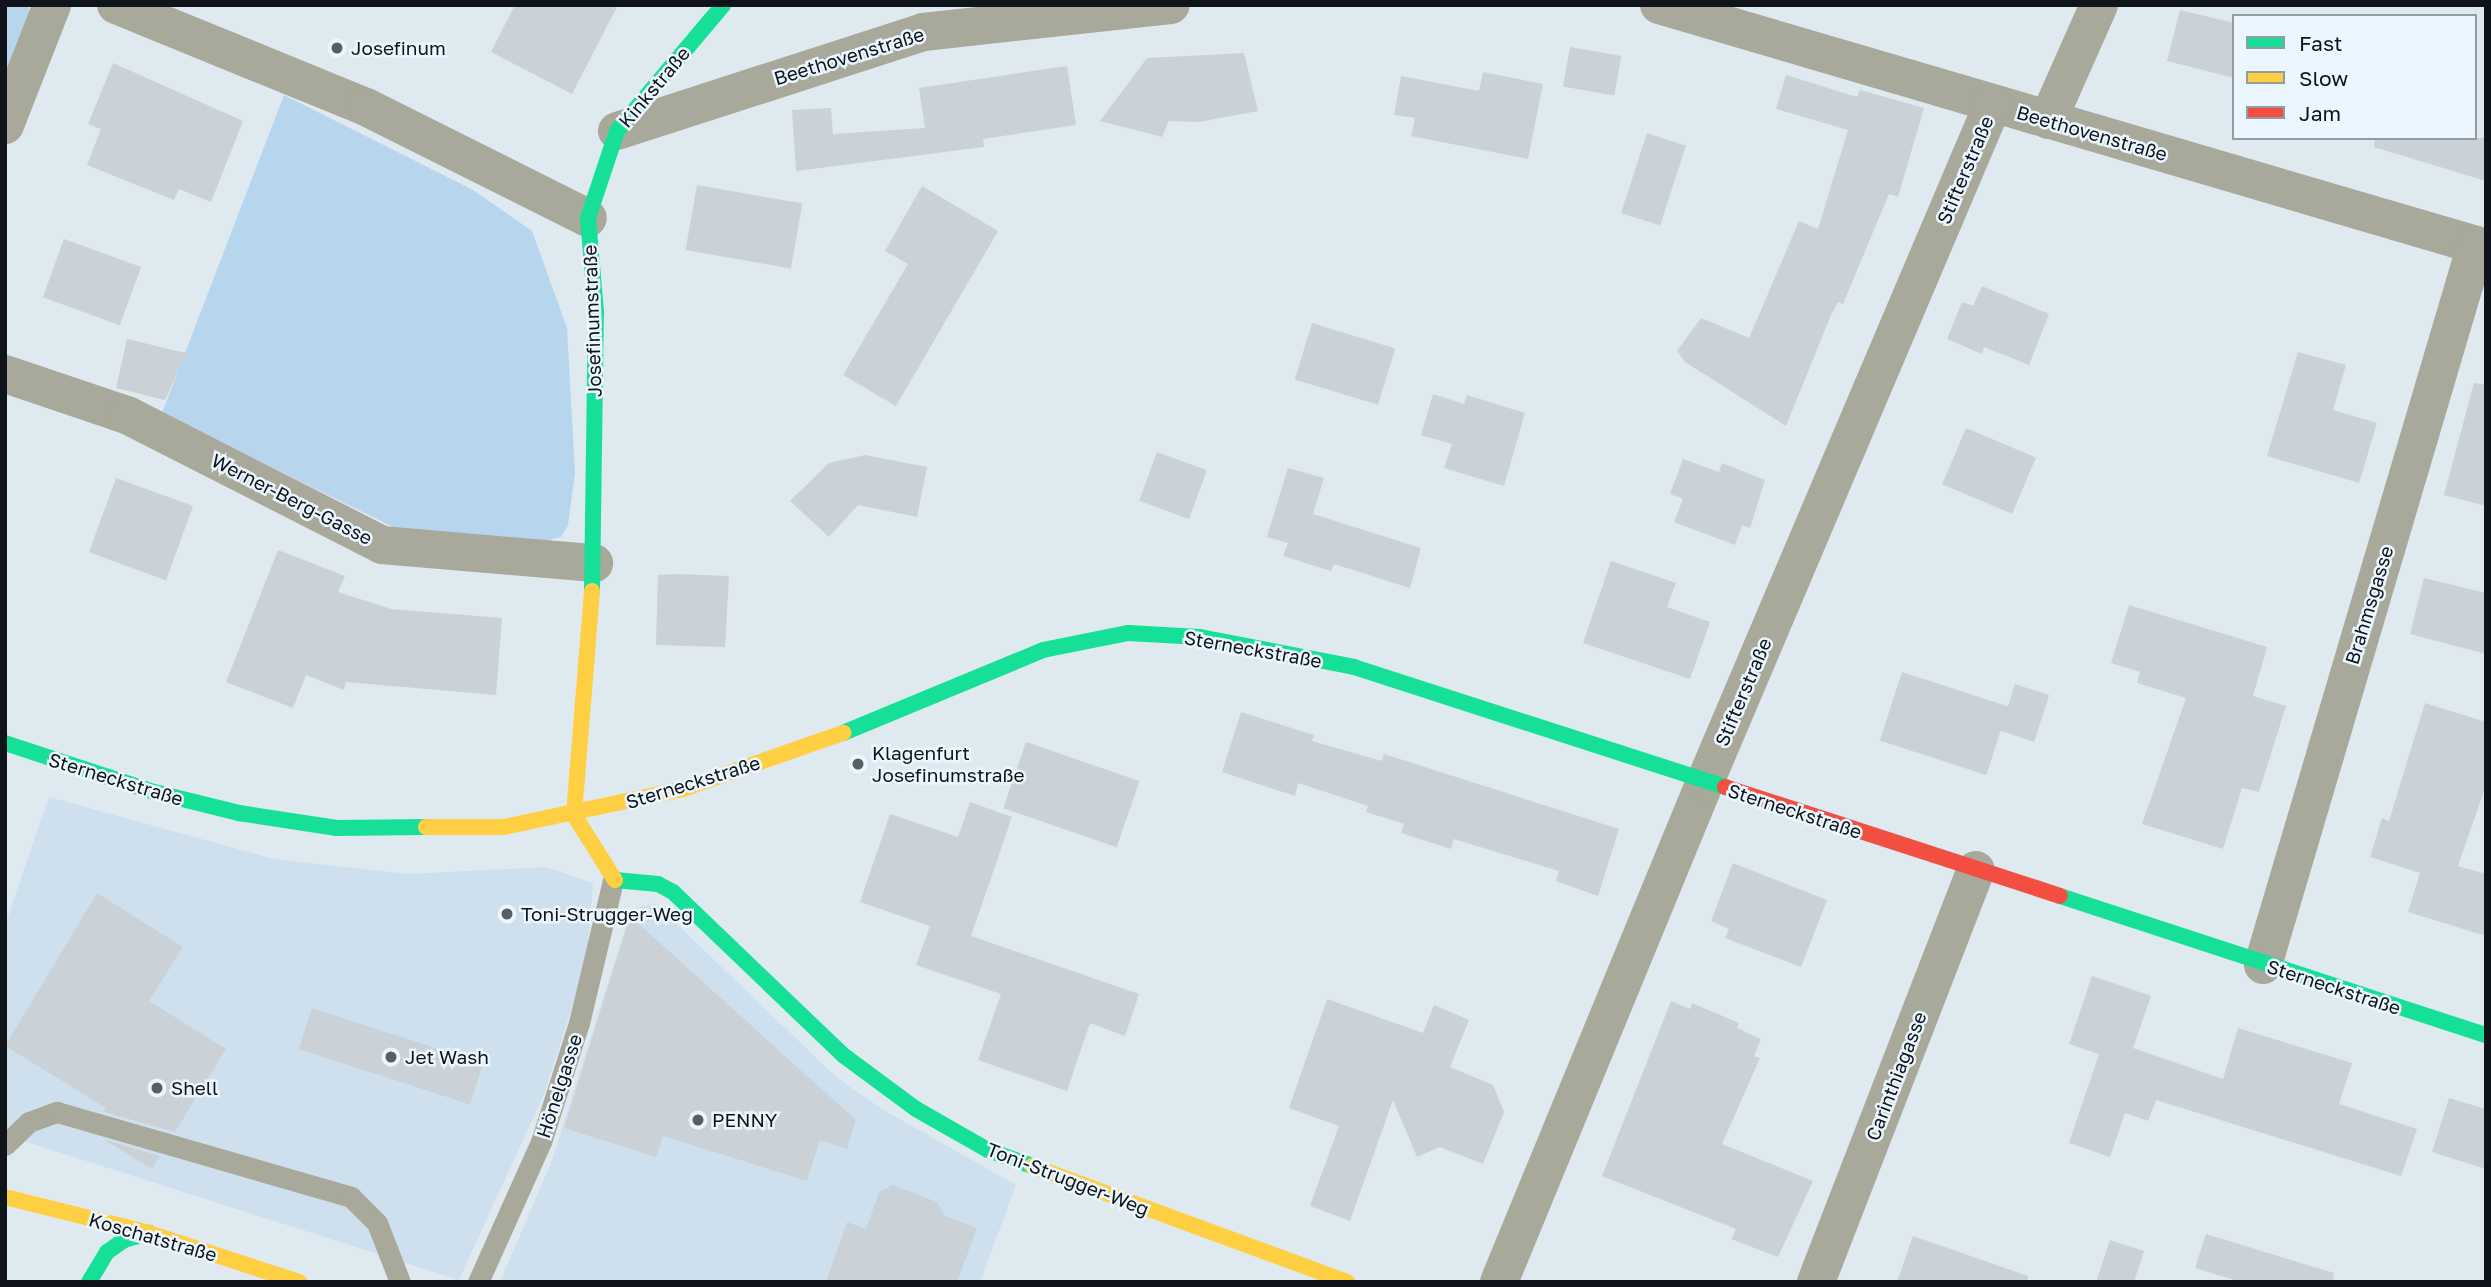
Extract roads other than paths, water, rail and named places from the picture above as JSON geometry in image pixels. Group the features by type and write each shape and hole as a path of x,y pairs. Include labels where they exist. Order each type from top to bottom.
{"street":[{"path":"5,125 52,5"},
{"name":"Josefinumstraße","path":"116,5 366,107 588,218 596,312 594,563 574,815"},
{"name":"Kinkstraße","path":"588,218 617,131 723,5"},
{"name":"Beethovenstraße","path":"617,131 882,42 923,32 1171,5"},
{"name":"Beethovenstraße","path":"1658,5 2481,247"},
{"path":"2048,120 2099,5"},
{"name":"Stifterstraße","path":"1499,1282 1705,782 1993,104"},
{"name":"Brahmsgasse","path":"2263,965 2481,247"},
{"name":"Werner-Berg-Gasse","path":"5,374 127,415 382,545 594,563"},
{"name":"Sterneckstraße","path":"5,743 154,792 239,814 337,828 492,828 574,815 682,789 872,724 1043,650 1128,633 1200,637 1354,667 2263,965 2486,1035"},
{"path":"574,815 613,880"},
{"name":"Carinthiagasse","path":"1816,1282 1976,870"},
{"name":"Toni-Strugger-Weg","path":"613,880 658,884 673,892 843,1055 916,1109 988,1150 1347,1282"},
{"name":"Koschatstraße","path":"5,1197 149,1233 299,1282"},
{"path":"89,1282 107,1252 124,1240 149,1233"}],"lane":[{"name":"Hönelgasse","path":"478,1282 541,1142 579,1023 613,880"},
{"path":"5,1145 29,1122 57,1112 351,1197 377,1223 400,1282"}],"place":[{"name":"Josefinum","path":"337,48"},
{"name":"Klagenfurt Josefinumstraße","path":"858,764"},
{"name":"Toni-Strugger-Weg","path":"507,914"},
{"name":"Jet Wash","path":"391,1057"},
{"name":"Shell","path":"157,1088"},
{"name":"PENNY","path":"698,1120"}]}
